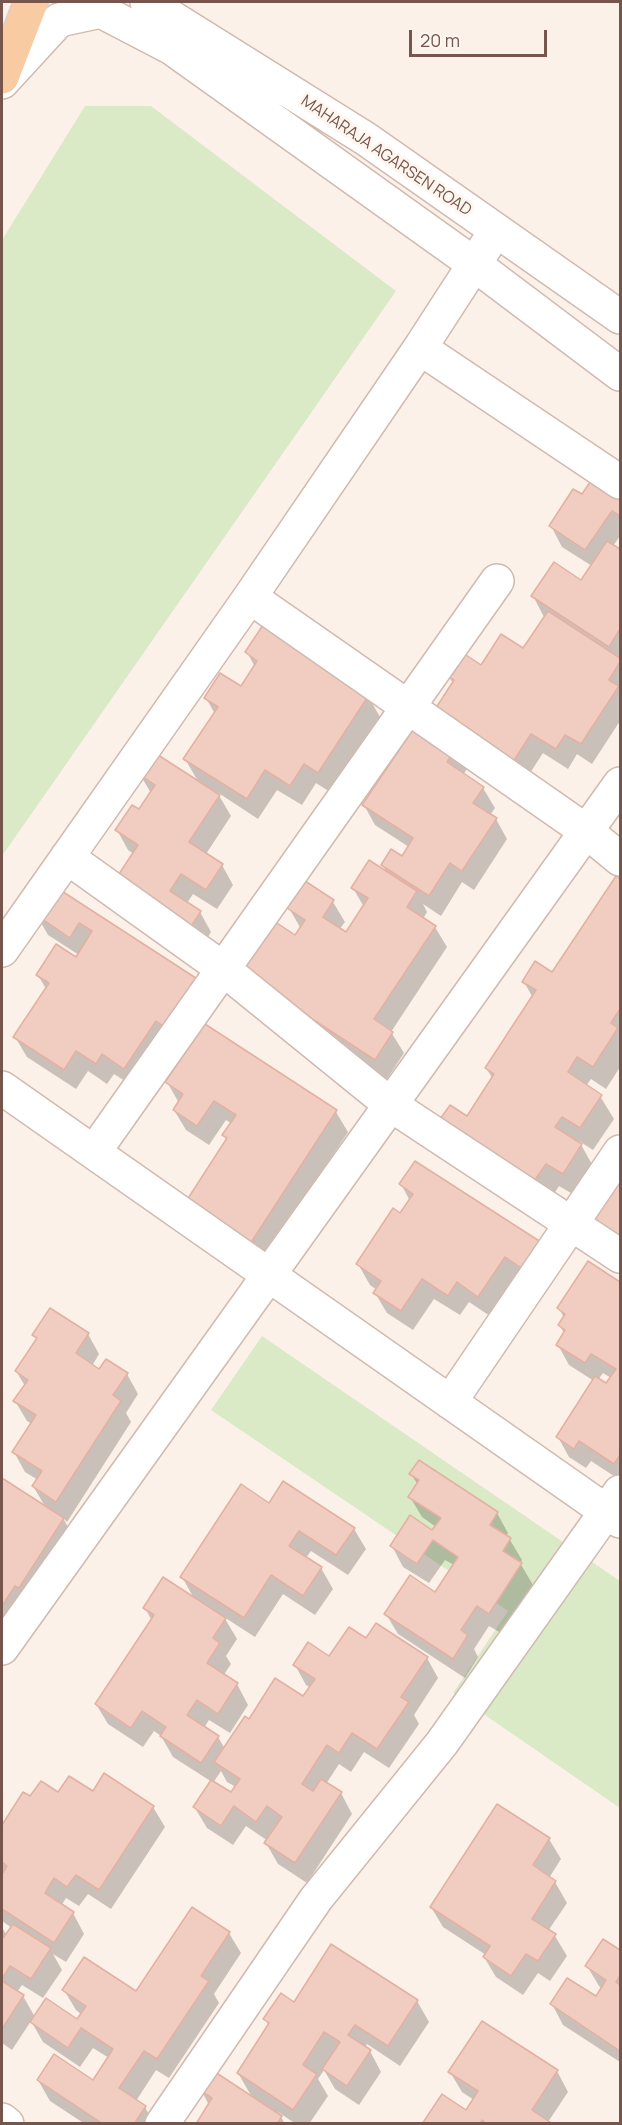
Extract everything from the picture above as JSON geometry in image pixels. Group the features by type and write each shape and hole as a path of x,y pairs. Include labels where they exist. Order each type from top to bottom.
{"main road":[{"path":"2,77 31,2"}],"street":[{"name":"MAHARAJA AGARSEN ROAD","path":"147,2 366,139 621,317"},
{"name":"MAHARAJA AGARSEN ROAD","path":"2,82 59,20 101,11 172,48 474,264 621,374"},
{"path":"2,950 250,597 497,231"},
{"path":"420,348 621,482"},
{"path":"94,1152 497,581"},
{"path":"250,597 586,831 621,859"},
{"path":"2,1648 621,784"},
{"path":"67,857 222,968 391,1105 621,1256"},
{"path":"2,1088 450,1402 616,1508 442,1743 316,1899 162,2124"},
{"path":"450,1402 621,1152"},
{"path":"2,2120 7,2124"}],"green space":[{"path":"85,106 151,106 396,291 2,856 2,240"},
{"path":"262,1336 620,1581 620,1808 453,1693 508,1611 211,1410"}],"building":[{"path":"596,473 620,489 620,516 612,511 585,550 549,526 573,489 582,494"},
{"path":"607,541 620,549 620,629 609,647 531,596 554,562 581,580"},
{"path":"548,611 620,658 609,680 619,686 581,744 565,735 556,749 531,734 509,768 430,717 454,680 445,674 460,651 481,665 501,634 523,648"},
{"path":"263,625 369,695 318,773 304,764 290,786 265,770 247,799 183,759 218,707 204,698 220,673 241,686 257,661 245,652"},
{"path":"418,722 457,747 447,762 484,787 473,803 497,818 462,871 450,863 429,896 381,865 391,849 402,856 413,838 362,805"},
{"path":"152,751 220,795 189,842 223,864 206,890 181,874 170,891 201,911 185,936 117,877 138,845 115,830 132,805 139,809 155,785 137,773"},
{"path":"369,860 417,891 407,907 436,926 374,1019 393,1032 375,1060 237,970 271,919 295,935 305,920 287,908 305,881 334,900 323,917 346,932 368,898 351,888"},
{"path":"616,876 620,879 620,1009 611,1023 618,1028 593,1067 577,1057 568,1072 602,1095 580,1128 562,1117 555,1127 582,1144 563,1174 546,1164 532,1184 438,1122 450,1105 467,1116 494,1074 485,1068 536,990 522,982 535,961 552,972"},
{"path":"54,886 202,982 169,1030 156,1021 124,1069 102,1054 96,1064 76,1051 64,1070 13,1037 49,983 36,975 56,944 76,957 92,931 79,923 70,938 35,914"},
{"path":"205,1024 337,1110 250,1244 185,1203 227,1138 222,1135 236,1115 214,1101 197,1126 173,1110 183,1094 165,1082"},
{"path":"415,1161 547,1246 529,1273 505,1257 478,1297 457,1282 448,1296 422,1279 401,1311 373,1293 381,1281 356,1264 393,1208 400,1213 413,1194 399,1184"},
{"path":"620,1178 620,1249 588,1228"},
{"path":"588,1261 620,1282 620,1455 614,1464 579,1441 574,1449 556,1437 595,1376 606,1383 616,1369 591,1354 585,1363 556,1345 565,1330 558,1325 565,1314 557,1308"},
{"path":"50,1308 89,1333 76,1353 99,1369 106,1359 128,1373 113,1395 121,1401 56,1502 32,1486 42,1471 12,1452 36,1415 13,1401 28,1380 15,1371 37,1338 32,1335"},
{"path":"419,1460 498,1512 490,1525 511,1538 503,1551 522,1563 489,1614 477,1606 461,1630 468,1635 453,1659 384,1614 410,1575 435,1592 458,1557 433,1540 417,1564 390,1546 410,1515 432,1530 441,1518 408,1497 419,1480 409,1474"},
{"path":"2,1478 64,1518 19,1588 15,1586 2,1606"},
{"path":"283,1481 355,1528 336,1555 299,1531 289,1546 322,1567 303,1596 271,1575 244,1618 180,1577 241,1484 269,1503"},
{"path":"163,1577 226,1618 213,1638 220,1643 207,1663 238,1683 218,1714 197,1700 187,1715 219,1736 201,1763 160,1736 166,1727 142,1711 131,1728 95,1704 154,1615 143,1608"},
{"path":"376,1623 428,1657 401,1697 409,1702 377,1749 352,1733 339,1753 327,1745 302,1784 313,1791 321,1779 342,1792 295,1863 264,1843 282,1817 267,1806 256,1822 234,1806 221,1826 193,1807 211,1780 231,1792 240,1779 214,1762 245,1716 249,1719 275,1678 303,1696 315,1679 293,1665 308,1642 329,1656 349,1627 366,1638"},
{"path":"104,1773 154,1806 99,1890 76,1875 67,1887 54,1878 45,1893 74,1912 54,1943 2,1909 2,1875 7,1866 2,1862 2,1825 23,1792 30,1796 41,1781 58,1792 69,1776 93,1791"},
{"path":"497,1804 550,1838 533,1865 556,1881 532,1919 556,1934 538,1961 526,1954 511,1976 483,1957 490,1946 430,1907"},
{"path":"192,1907 230,1932 201,1976 209,1981 157,2059 144,2051 119,2088 146,2106 134,2124 103,2124 37,2080 54,2054 93,2080 113,2049 81,2028 68,2048 30,2022 46,1998 77,2019 86,2006 62,1990 84,1957 136,1991"},
{"path":"13,1924 51,1948 31,1979 10,1966 2,1979 2,1937"},
{"path":"603,1939 620,1950 620,1976 616,1982 620,1985 620,2051 550,2004 567,1978 596,1996 606,1980 585,1966"},
{"path":"331,1944 418,2000 388,2046 355,2025 348,2035 371,2050 347,2086 322,2069 340,2042 324,2032 303,2065 317,2074 293,2110 237,2073 269,2023 263,2019 281,1993 294,2002"},
{"path":"2,1981 24,1995 2,2029"},
{"path":"482,2021 558,2070 532,2110 553,2124 487,2124 482,2120 480,2124 422,2124 442,2094 466,2110 478,2091 448,2072"},
{"path":"212,2070 282,2116 277,2124 196,2124 212,2098 199,2090"}]}
